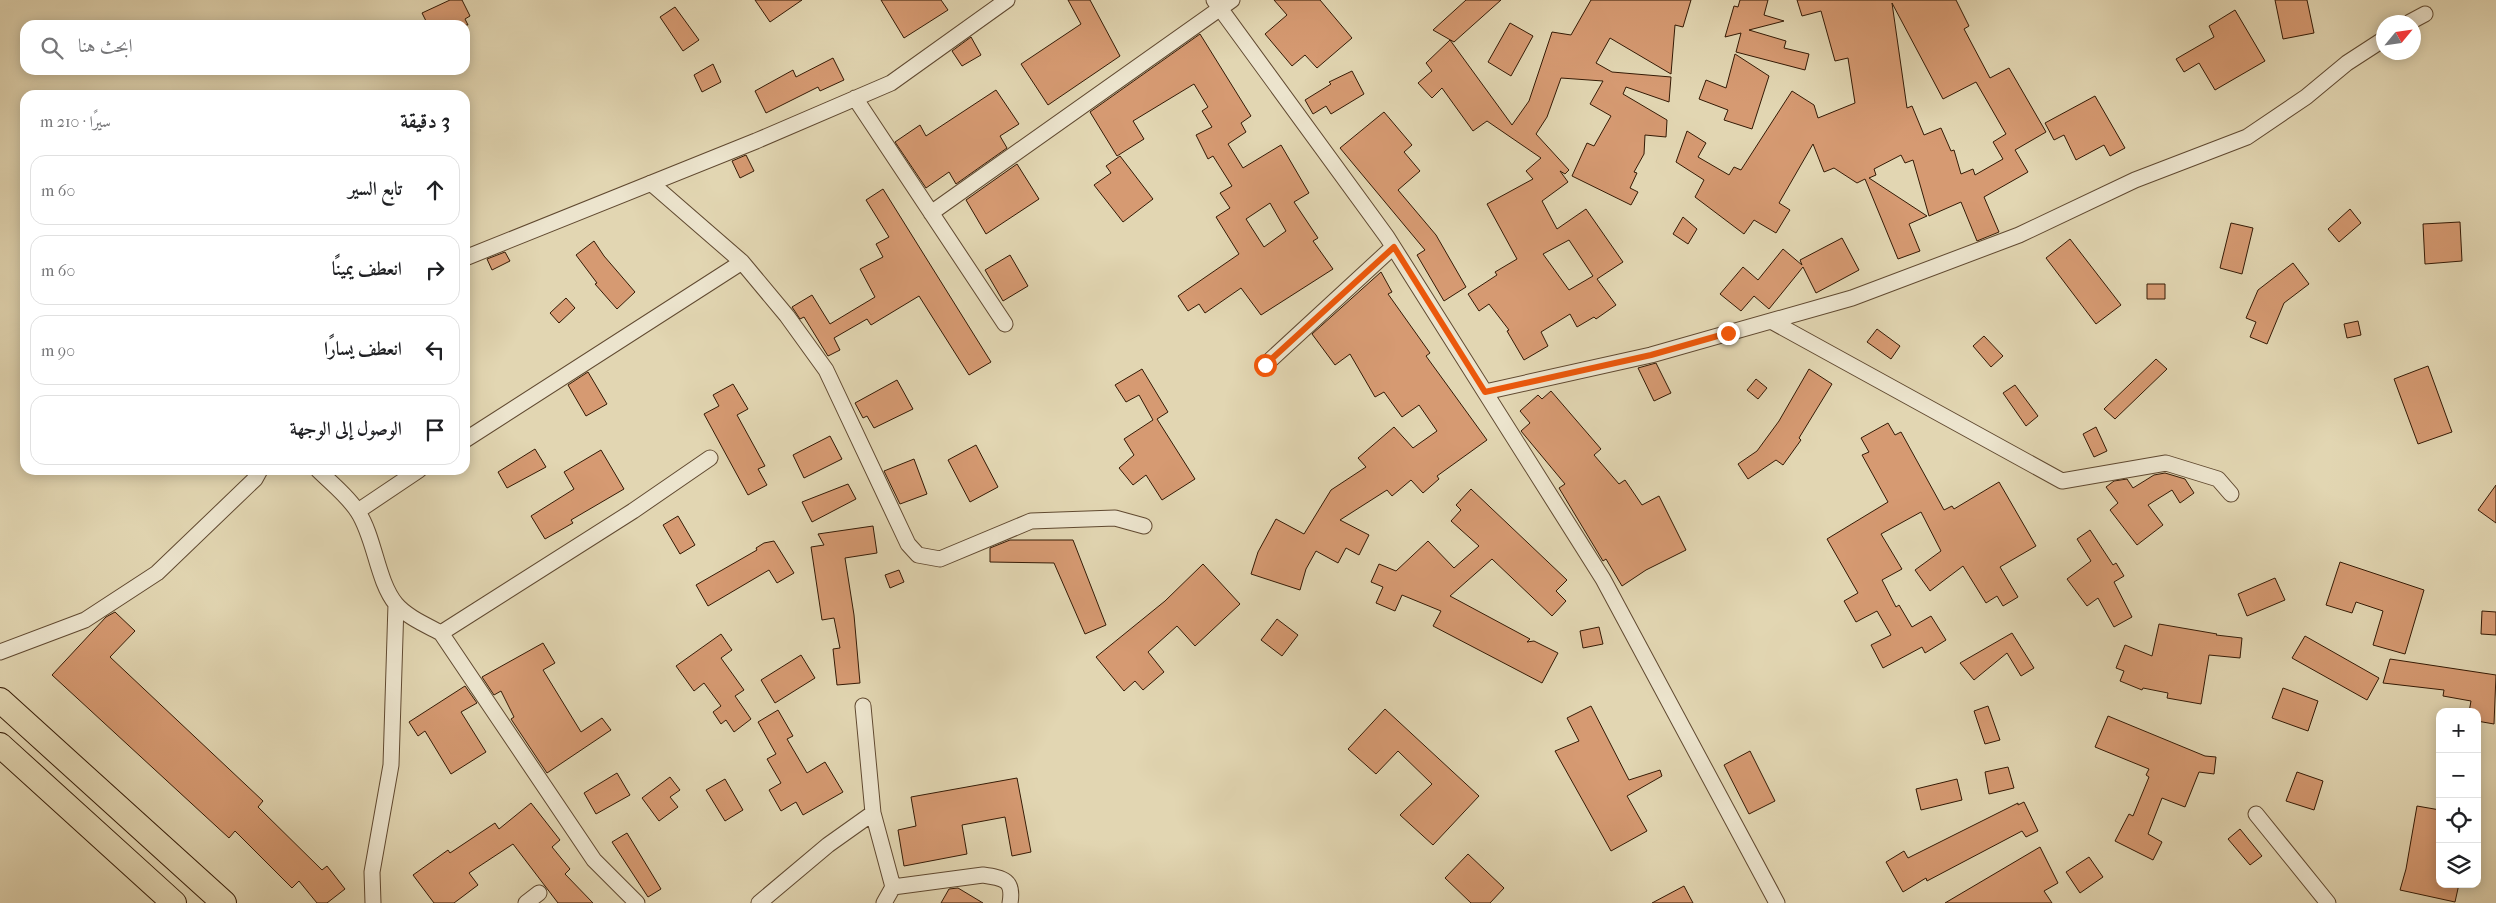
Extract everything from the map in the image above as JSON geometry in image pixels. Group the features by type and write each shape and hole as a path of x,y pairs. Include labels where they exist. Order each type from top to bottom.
{"highway":[{"path":"0,700 224,903"},
{"path":"0,745 174,903"}],"street":[{"path":"470,256 891,83 1007,0"},
{"path":"932,213 1222,3 1394,247 1603,579 1777,903"},
{"path":"2421,16 2425,14"},
{"path":"1485,392 1651,355 1852,298 1945,264 2019,235 2135,180 2247,137 2306,97 2346,63 2376,44"},
{"path":"855,98 1005,324"},
{"path":"651,183 742,262 787,316 826,370 908,544 918,555 940,559 1031,521 1115,518 1144,526"},
{"path":"1265,365 1394,247"},
{"path":"470,437 742,262"},
{"path":"1771,321 2062,481 2166,463 2218,479 2231,494"},
{"path":"441,633 633,511 710,458"},
{"path":"0,652 85,620 157,573 257,475"},
{"path":"323,475 358,511 374,547 383,578 396,604 418,622 441,633 594,860 637,903"},
{"path":"358,511 412,475"},
{"path":"373,903 372,872 391,765 396,604"},
{"path":"863,706 873,813 893,886 884,903"},
{"path":"760,903 828,844 873,813"},
{"path":"2256,814 2328,903"},
{"path":"893,886 983,876 995,877 1010,884 1013,889 1010,903"},
{"path":"526,903 539,893"}],"building":[{"path":"450,0 462,0 470,16 466,20 426,20 422,13"},
{"path":"755,0 802,0 770,22"},
{"path":"881,0 941,0 948,10 904,38"},
{"path":"1068,0 1090,0 1120,56 1048,105 1021,64 1081,24"},
{"path":"1274,0 1320,0 1352,38 1317,68 1305,55 1292,66 1265,34 1287,15"},
{"path":"1466,0 1501,0 1454,42 1433,30"},
{"path":"1591,0 1691,0 1683,27 1675,25 1671,74 1610,38 1596,63 1612,72 1671,77 1669,102 1626,87 1623,94 1667,120 1666,137 1645,135 1644,154 1634,172 1637,173 1630,188 1638,192 1631,205 1572,176 1587,143 1594,146 1611,116 1590,104 1603,81 1561,78 1547,117 1536,134 1569,170 1565,174 1560,171 1568,182 1542,201 1557,229 1586,209 1623,262 1597,279 1616,305 1596,319 1594,317 1577,327 1570,314 1541,332 1548,346 1524,360 1507,331 1509,330 1489,304 1479,311 1468,294 1497,275 1495,272 1517,259 1487,204 1533,179 1526,171 1541,158 1487,121 1473,131 1442,88 1432,98 1418,83 1432,71 1426,63 1450,40 1512,125 1529,101 1552,32 1571,35","holes":["1569,240 1593,276 1569,290 1543,254"]},
{"path":"1740,0 1768,0 1764,15 1784,21 1749,30 1786,41 1784,48 1809,54 1805,70 1736,52 1741,33 1725,37 1734,6 1738,7"},
{"path":"1797,0 1956,0 1969,26 1964,29 1990,78 2009,68 2046,132 2015,150 2028,172 1984,197 1999,232 1977,241 1961,202 1929,216 1913,160 1905,163 1901,155 1874,169 1876,175 1869,178 1927,216 1909,224 1920,251 1898,259 1865,179 1857,183 1834,168 1824,172 1813,144 1779,203 1790,210 1776,233 1754,220 1744,234 1695,197 1704,180 1676,162 1687,131 1706,143 1698,157 1729,175 1734,167 1741,170 1792,91 1814,105 1818,118 1855,103 1848,58 1835,61 1821,11 1802,16","holes":["1892,3 1943,99 1976,82 2006,134 1993,142 2003,159 1975,175 1973,169 1961,174 1954,150 1951,151 1941,128 1924,135 1912,106 1907,108"]},
{"path":"2275,0 2307,0 2314,33 2283,39"},
{"path":"675,7 699,40 683,51 660,17"},
{"path":"2235,10 2265,61 2215,90 2199,63 2184,72 2176,59 2214,37 2209,26"},
{"path":"1510,23 1533,36 1511,76 1488,62"},
{"path":"1200,34 1251,116 1241,123 1246,132 1228,144 1243,168 1281,145 1309,193 1294,202 1318,238 1313,241 1333,269 1261,315 1241,288 1205,313 1199,304 1188,311 1178,296 1239,254 1216,217 1230,208 1220,193 1232,186 1213,156 1208,159 1196,135 1212,127 1202,111 1208,107 1194,84 1133,121 1144,139 1117,156 1090,112","holes":["1270,203 1286,231 1264,247 1246,219"]},
{"path":"971,37 981,55 962,66 952,51"},
{"path":"1735,54 1769,76 1752,129 1724,120 1728,110 1699,99 1706,80 1726,88"},
{"path":"833,58 844,80 820,91 818,87 766,113 755,91 793,70 796,77"},
{"path":"713,64 721,82 702,92 694,75"},
{"path":"1352,71 1364,94 1331,114 1326,106 1313,114 1305,100 1331,84 1329,82"},
{"path":"996,90 1019,124 1000,136 1007,148 956,184 949,172 926,188 895,142 920,125 926,136"},
{"path":"2095,96 2125,148 2110,156 2104,145 2076,160 2064,135 2054,140 2045,123"},
{"path":"1384,112 1412,145 1404,152 1420,171 1398,190 1436,235 1466,287 1444,301 1417,255 1425,250 1340,148"},
{"path":"746,155 754,171 740,178 732,161"},
{"path":"1120,156 1153,199 1123,222 1094,185 1111,173 1106,166"},
{"path":"1017,164 1039,199 986,234 966,200"},
{"path":"883,189 991,362 969,375 919,296 871,325 867,319 834,338 840,350 828,356 804,317 800,319 792,307 812,295 830,324 875,297 860,269 883,257 876,244 889,237 866,200"},
{"path":"2350,209 2361,223 2339,242 2328,229"},
{"path":"1683,217 1697,229 1688,244 1673,234"},
{"path":"2460,222 2462,261 2425,264 2423,224"},
{"path":"2231,223 2253,228 2242,274 2220,268"},
{"path":"1842,238 1859,270 1816,293 1803,267 1769,309 1754,296 1741,311 1720,294 1743,267 1758,280 1783,249 1802,265 1800,260"},
{"path":"2070,239 2121,305 2096,324 2046,258"},
{"path":"594,241 604,256 635,292 617,309 595,284 597,283 576,255"},
{"path":"505,252 510,261 492,270 487,259"},
{"path":"1010,255 1028,286 1003,301 985,270"},
{"path":"2293,263 2309,284 2284,303 2267,344 2250,337 2256,322 2246,318 2258,290"},
{"path":"1381,272 1392,292 1388,294 1430,353 1426,356 1487,440 1437,476 1439,479 1423,493 1411,480 1392,496 1387,490 1340,520 1369,535 1359,555 1346,548 1338,563 1316,551 1306,569 1300,590 1251,574 1258,552 1276,519 1304,534 1331,490 1366,467 1358,458 1394,427 1413,448 1437,431 1419,405 1402,417 1384,392 1375,397 1350,354 1335,365 1312,334"},
{"path":"2147,284 2165,284 2165,299 2147,299"},
{"path":"566,298 575,308 559,323 550,313"},
{"path":"2358,321 2361,335 2347,338 2344,324"},
{"path":"1877,329 1900,346 1891,359 1867,342"},
{"path":"1984,336 2003,356 1991,367 1973,346"},
{"path":"2156,359 2167,369 2115,419 2104,409"},
{"path":"1656,363 1671,393 1654,401 1638,368"},
{"path":"2428,366 2452,432 2418,444 2394,379"},
{"path":"1142,369 1168,412 1157,419 1195,479 1162,500 1146,475 1133,485 1119,468 1134,455 1124,439 1153,420 1139,395 1126,402 1115,385"},
{"path":"1809,369 1832,384 1799,438 1801,440 1783,465 1776,460 1748,479 1738,464 1757,451 1779,421"},
{"path":"588,372 607,404 586,416 568,385"},
{"path":"1756,379 1767,388 1758,399 1747,390"},
{"path":"897,380 913,409 874,428 867,416 863,418 855,403"},
{"path":"733,384 748,409 737,415 765,466 758,469 767,485 748,495 704,414 719,406 713,395"},
{"path":"2015,385 2038,416 2026,426 2003,393"},
{"path":"1551,391 1601,449 1594,455 1619,484 1625,480 1642,505 1659,496 1686,550 1646,570 1622,586 1606,559 1603,561 1559,488 1565,484 1521,431 1530,423 1520,411 1538,395 1542,399"},
{"path":"1888,423 1895,435 1901,432 1944,510 1952,506 1954,509 1999,482 2036,546 2000,567 2018,597 2003,606 1997,596 1986,603 1963,566 1930,591 1915,570 1941,551 1921,512 1881,534 1902,569 1882,580 1896,607 1899,605 1912,627 1931,616 1946,640 1925,653 1922,647 1883,668 1871,645 1891,635 1877,611 1856,622 1844,601 1858,593 1827,539 1888,502 1862,455 1869,452 1861,438"},
{"path":"2096,427 2107,451 2094,457 2083,434"},
{"path":"830,436 842,459 804,478 793,455"},
{"path":"976,445 998,487 970,502 948,460"},
{"path":"535,449 546,467 507,488 498,472"},
{"path":"601,450 624,489 571,520 573,523 545,539 531,516 574,489 564,472"},
{"path":"914,459 927,494 900,504 884,471"},
{"path":"2165,473 2185,479 2194,493 2180,503 2172,490 2148,505 2163,525 2137,545 2110,510 2118,503 2106,487 2114,481 2127,479 2133,488 2154,475"},
{"path":"848,484 856,499 812,522 802,502"},
{"path":"2496,485 2496,523 2478,510"},
{"path":"1471,489 1567,580 1556,591 1566,601 1552,616 1492,559 1450,596 1530,639 1527,642 1534,641 1558,653 1542,683 1433,626 1441,611 1402,595 1395,611 1376,603 1383,587 1371,582 1379,564 1396,571 1428,541 1454,568 1479,546 1451,521 1461,510 1456,505"},
{"path":"678,516 695,545 680,554 663,525"},
{"path":"873,526 877,553 845,558 854,615 860,683 837,685 833,649 840,648 834,618 822,620 811,547 824,545 818,534"},
{"path":"2090,530 2113,565 2116,563 2124,576 2114,582 2132,617 2114,627 2098,598 2087,606 2067,579 2091,561 2077,539"},
{"path":"1010,540 1073,540 1106,625 1085,634 1054,563 990,562 990,548"},
{"path":"774,541 794,573 777,583 769,570 708,606 696,585 757,550 756,548 764,543"},
{"path":"2340,562 2424,590 2405,654 2373,645 2383,611 2356,602 2352,613 2326,605"},
{"path":"1203,564 1240,604 1195,646 1177,626 1148,652 1164,672 1143,690 1135,681 1124,691 1096,657 1165,601"},
{"path":"899,570 904,582 890,588 885,575"},
{"path":"2275,578 2285,600 2247,616 2238,594"},
{"path":"2482,611 2496,612 2496,635 2481,634"},
{"path":"115,612 135,631 110,657 263,801 258,807 322,870 327,866 345,889 327,903 317,903 299,881 292,888 235,831 229,838 52,675 106,617"},
{"path":"1277,619 1298,635 1282,656 1261,640"},
{"path":"2159,624 2242,638 2240,658 2209,655 2201,704 2167,698 2168,693 2143,688 2142,690 2120,681 2124,671 2116,668 2125,645 2152,656"},
{"path":"1599,627 1603,644 1583,648 1580,631"},
{"path":"2012,633 2034,668 2021,676 2007,653 1974,680 1960,663"},
{"path":"721,634 732,650 721,658 744,690 735,696 751,719 734,732 726,720 721,724 713,712 721,706 704,683 694,691 676,666"},
{"path":"2305,636 2379,678 2367,700 2292,658"},
{"path":"543,643 555,663 543,670 581,732 602,718 611,730 547,773 511,719 514,717 501,691 494,695 482,677"},
{"path":"801,655 815,678 775,703 761,680"},
{"path":"2390,659 2496,675 2494,724 2481,722 2481,708 2470,708 2471,701 2443,696 2444,690 2383,683"},
{"path":"465,686 477,703 461,712 486,752 451,774 425,731 418,736 409,722"},
{"path":"2283,688 2318,701 2308,731 2272,718"},
{"path":"1591,706 1629,780 1660,770 1662,776 1627,796 1647,831 1611,851 1555,751 1579,741 1567,718"},
{"path":"1988,706 2000,740 1985,744 1974,711"},
{"path":"1385,709 1479,796 1433,845 1400,815 1432,784 1398,751 1376,774 1348,749"},
{"path":"778,710 793,736 787,739 807,773 825,762 843,792 803,815 796,802 781,811 769,790 781,783 767,759 776,754 758,722"},
{"path":"2108,716 2205,756 2216,757 2214,774 2199,772 2185,807 2162,798 2148,834 2162,842 2153,860 2115,841 2129,814 2133,816 2149,777 2146,775 2149,769 2095,747"},
{"path":"1750,751 1775,801 1749,814 1724,765"},
{"path":"2008,767 2014,788 1989,794 1985,772"},
{"path":"2297,772 2323,781 2314,810 2286,801"},
{"path":"617,773 630,795 596,814 584,793"},
{"path":"670,777 680,790 670,797 678,807 659,821 642,798"},
{"path":"1017,778 1031,852 1012,856 1005,817 962,825 967,854 904,866 898,830 916,826 911,797"},
{"path":"725,779 743,810 725,821 706,790"},
{"path":"1957,779 1962,800 1921,810 1916,789"},
{"path":"2024,802 2038,831 2026,837 2022,831 1927,881 1926,878 1903,892 1886,862 1904,851 1908,858 2018,803 2018,805"},
{"path":"531,803 560,840 552,847 570,869 565,874 593,903 558,903 513,844 469,873 478,885 454,903 434,903 413,875 448,850 450,853 495,823 499,829"},
{"path":"2417,806 2436,809 2436,888 2458,888 2455,902 2400,890 2406,869"},
{"path":"2240,829 2262,856 2250,865 2228,839"},
{"path":"627,833 661,889 648,897 612,842"},
{"path":"2040,847 2058,883 2044,891 2052,903 1945,903"},
{"path":"1468,854 1504,888 1490,903 1471,903 1445,878"},
{"path":"2089,857 2103,877 2080,893 2066,872"},
{"path":"1684,886 1693,903 1652,903"},
{"path":"958,888 983,903 941,903 949,889"}],"route":[{"path":"1265,365 1394,247 1485,392 1651,355 1728,333"}]}
